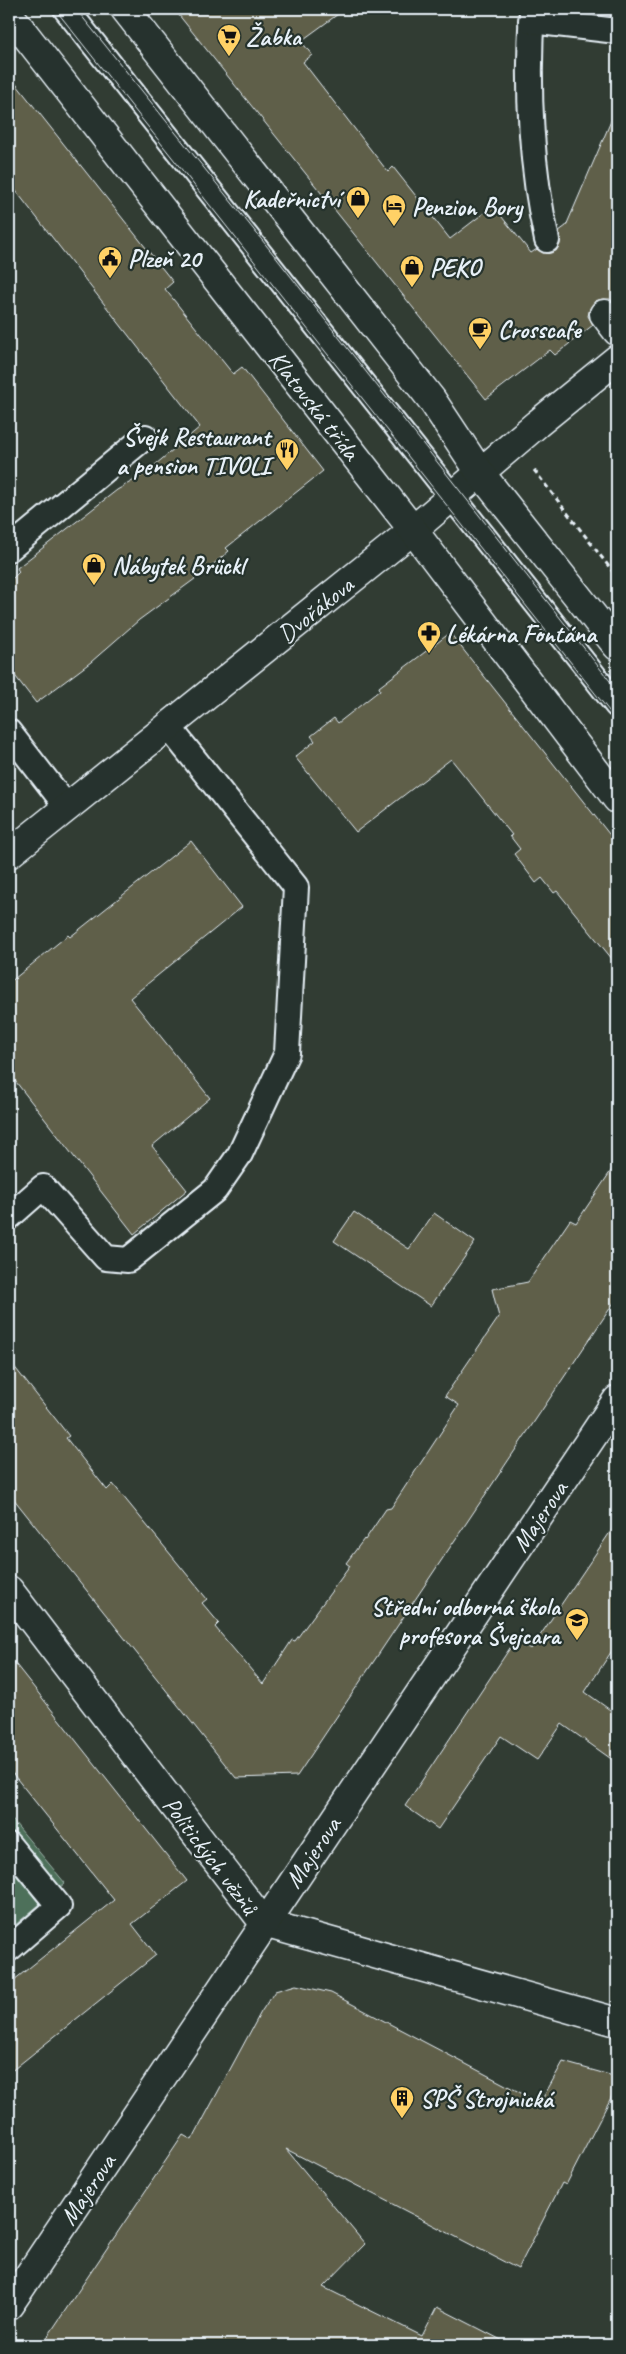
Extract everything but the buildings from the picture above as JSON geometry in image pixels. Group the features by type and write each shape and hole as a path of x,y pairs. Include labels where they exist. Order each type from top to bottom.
{"street":[{"path":"125,9 432,400 481,474 617,646"},
{"name":"Klatovská třída","path":"9,14 413,530 617,799"},
{"name":"Dvořákova","path":"9,854 413,530 617,360"},
{"name":"Majerova","path":"9,2305 617,1400"},
{"name":"Politických vězňů","path":"9,1590 264,1923 617,2022"}],"lane":[{"name":"Klatovská třída","path":"66,9 617,705"},
{"path":"547,240 538,200 529,104 531,15 617,31"},
{"path":"9,549 145,437"},
{"path":"9,1217 43,1188 106,1258 128,1260 215,1190 240,1154 287,1053 296,887 168,726"},
{"path":"9,732 67,807"},
{"path":"9,1845 60,1906 9,1949"}],"path":[{"path":"514,444 617,577"}],"green space":[{"path":"9,1816 65,1883 9,1930"}],"tram line":[{"path":"55,9 617,721"},
{"path":"76,9 270,250 617,690"}],"place":[{"name":"Žabka","path":"229,57"},
{"name":"Kadeřnictví","path":"358,219"},
{"name":"Penzion Bory","path":"394,227"},
{"name":"Plzeň 20","path":"110,279"},
{"name":"PEKO","path":"412,288"},
{"name":"Crosscafe","path":"480,350"},
{"name":"Švejk Restaurant a pension TIVOLI","path":"287,471"},
{"name":"Nábytek Brückl","path":"94,586"},
{"name":"Lékárna Fontána","path":"429,654"},
{"name":"Střední odborná škola profesora Švejcara","path":"577,1641"},
{"name":"SPŠ Strojnická","path":"402,2119"}]}
